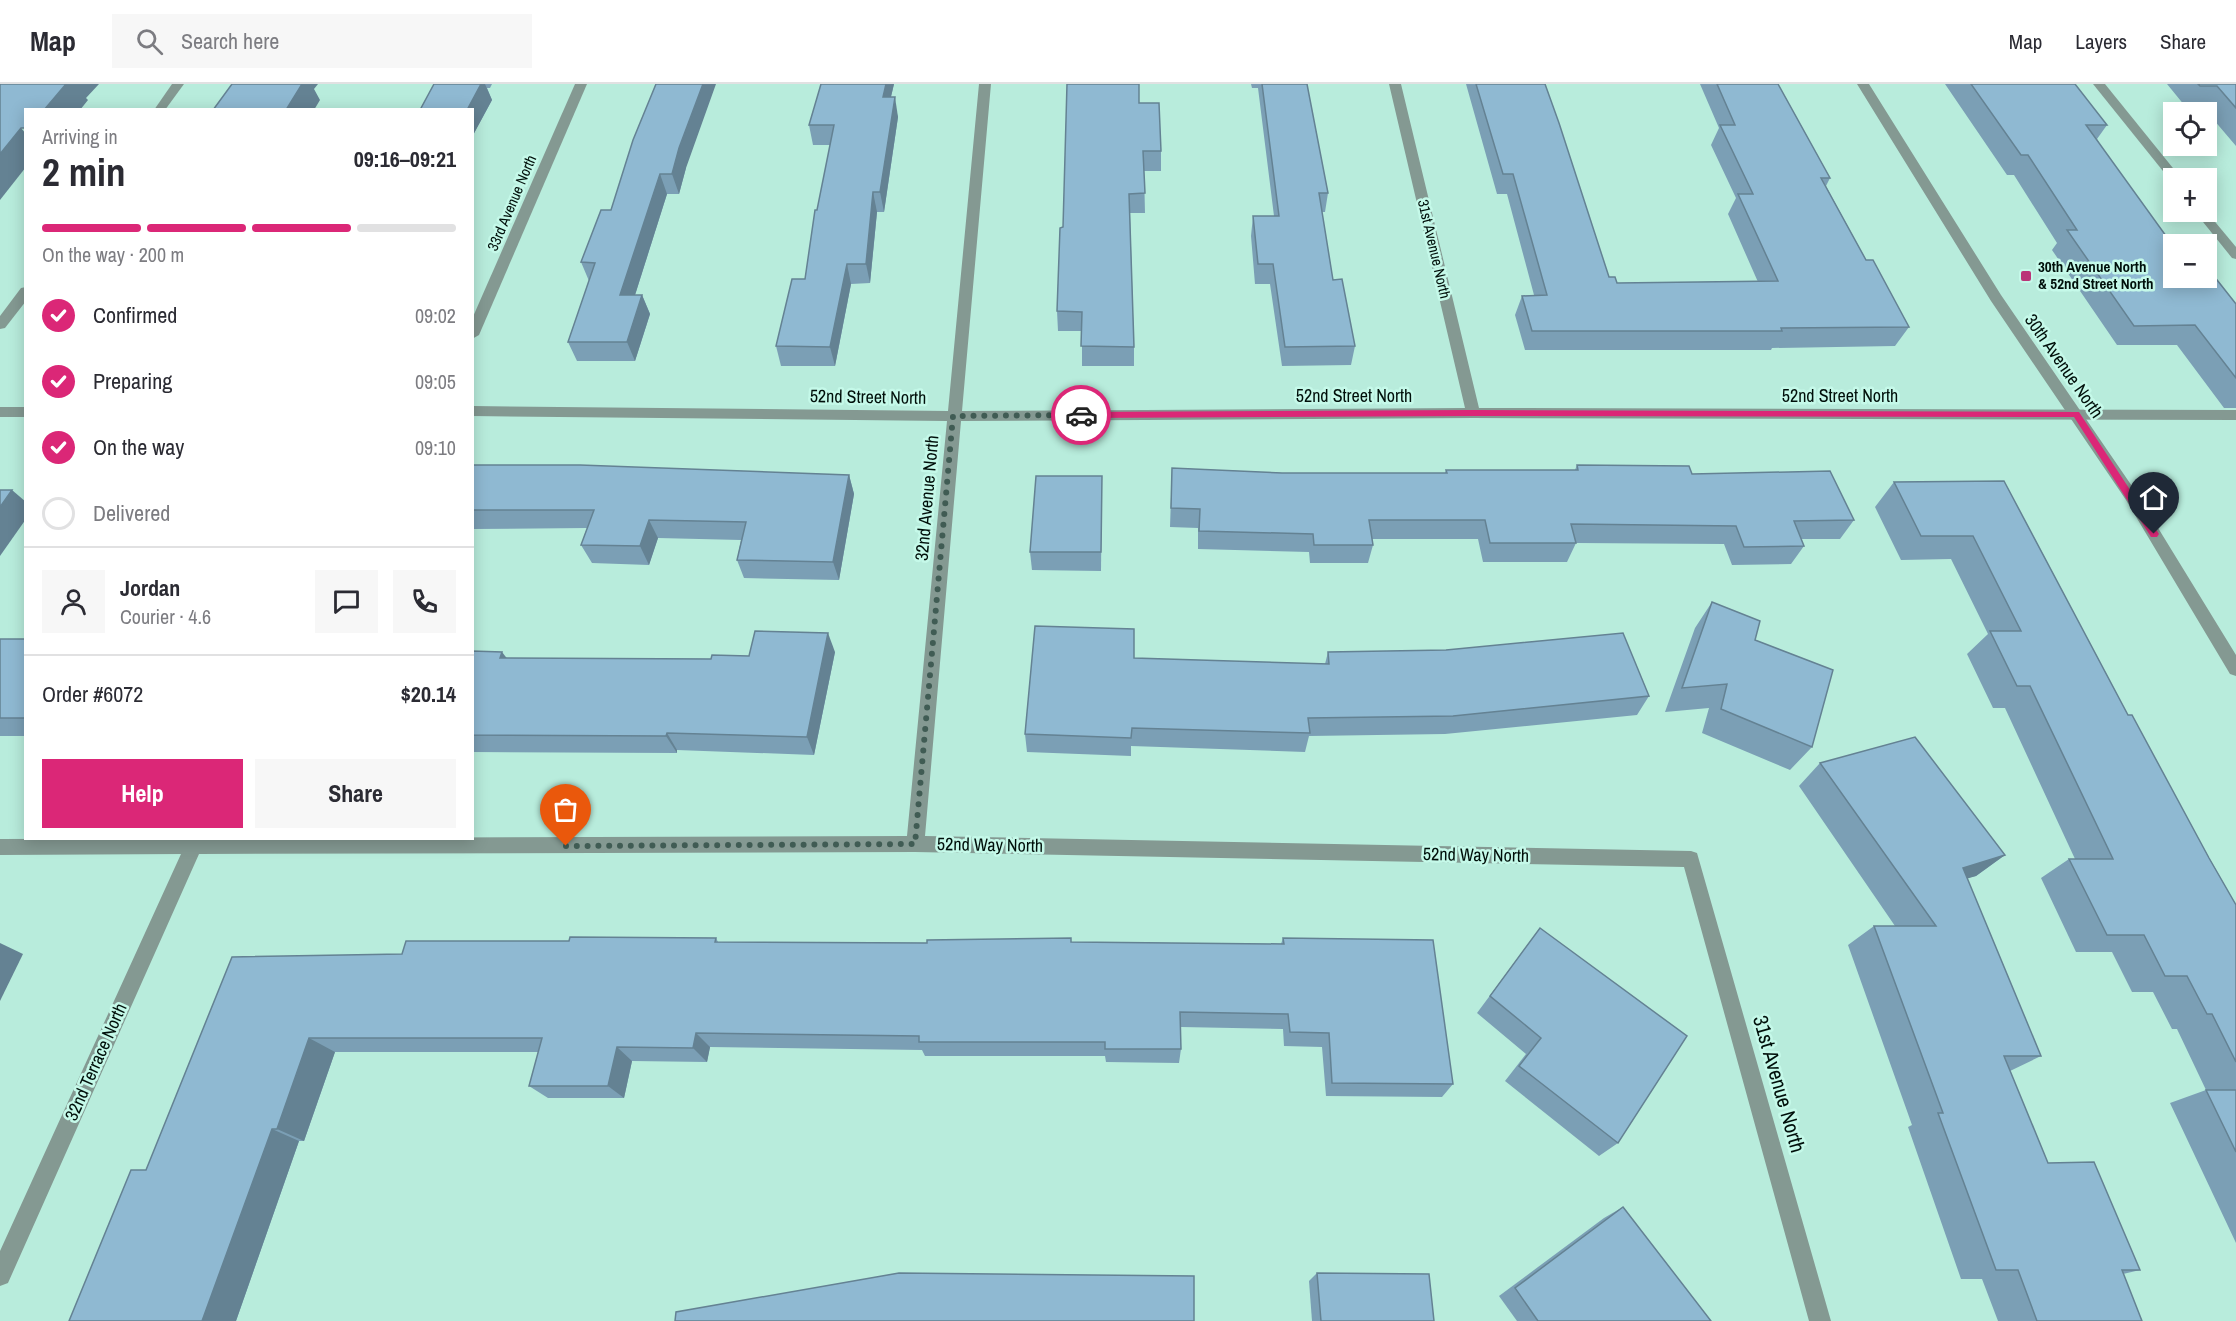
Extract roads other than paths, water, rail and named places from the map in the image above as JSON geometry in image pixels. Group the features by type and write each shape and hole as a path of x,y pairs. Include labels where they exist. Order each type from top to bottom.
{"street":[{"path":"160,108 178,84"},
{"name":"33rd Avenue North","path":"474,330 581,84"},
{"name":"32nd Avenue North","path":"915,844 953,416 986,84"},
{"name":"31st Avenue North","path":"1395,84 1473,413"},
{"name":"30th Avenue North","path":"1863,84 1996,298 2131,496 2236,669"},
{"path":"2099,84 2167,168"},
{"path":"2209,222 2236,255"},
{"path":"0,325 24,294"},
{"name":"52nd Street North","path":"474,411 953,416 1473,413 2236,415"},
{"path":"0,412 24,412"},
{"name":"52nd Way North","path":"0,847 915,844 1691,859"},
{"name":"32nd Terrace North","path":"0,1275 193,848"},
{"name":"31st Avenue North","path":"1691,859 1820,1321"}],"place":[{"name":"30th Avenue North & 52nd Street North","path":"2026,276"}]}
